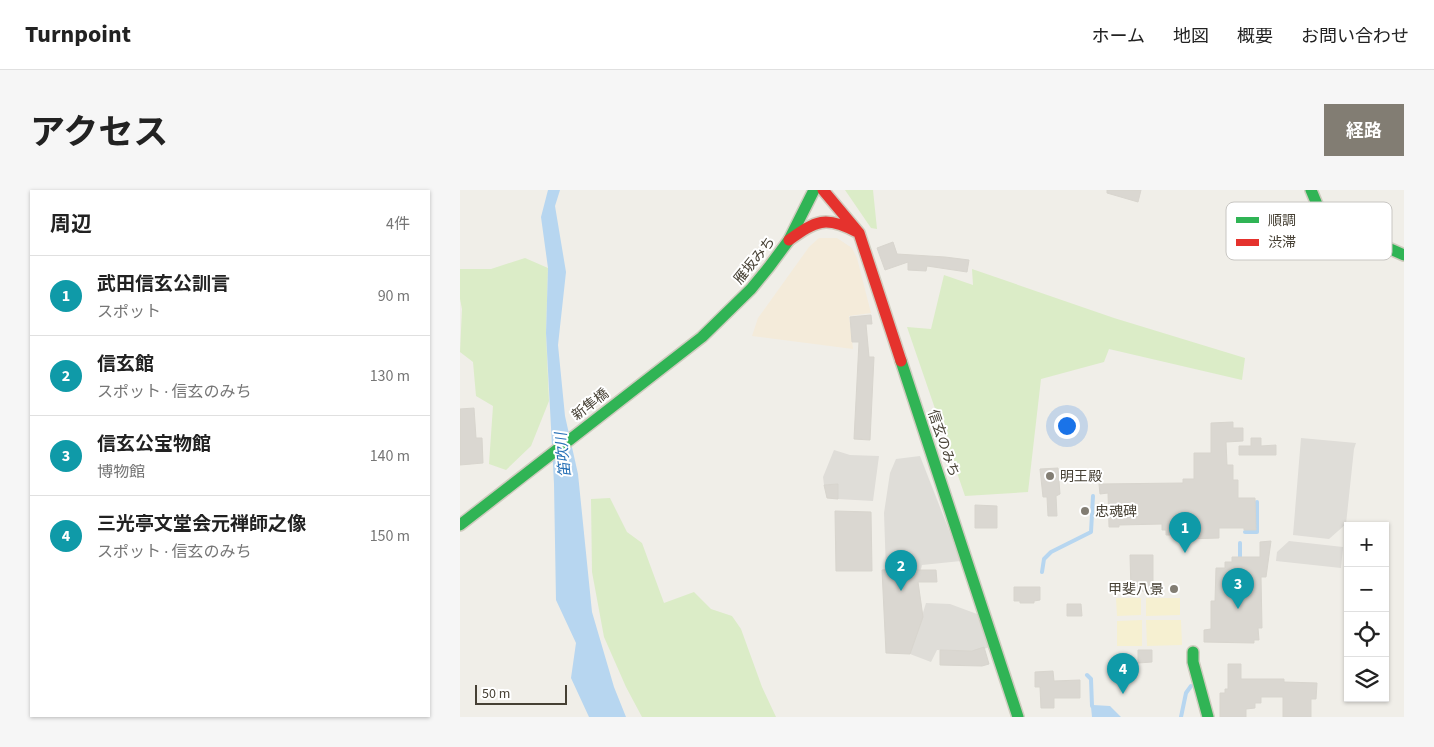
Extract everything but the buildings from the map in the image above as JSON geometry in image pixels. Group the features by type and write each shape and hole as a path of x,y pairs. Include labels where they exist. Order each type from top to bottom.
{"main road":[{"name":"雁坂みち","path":"702,337 751,290 789,240 814,190"},
{"name":"信玄のみち","path":"823,190 859,233 1018,717"},
{"path":"1311,190 1316,202"},
{"path":"789,240 815,223 830,222 848,226 859,233"},
{"path":"1392,250 1404,255"},
{"name":"新隼橋","path":"460,525 702,337"},
{"path":"1193,652 1208,717"}],"shaded area":[{"path":"819,238 837,238 852,248 857,258 871,313 849,316 853,349 752,336 758,318 809,247"},
{"path":"1301,438 1356,443 1346,522 1344,522 1344,526 1329,539 1293,535"},
{"path":"834,450 850,455 879,456 873,501 838,499 838,484 824,485 823,477"},
{"path":"920,456 961,561 922,565 920,573 886,572 884,513 890,473 896,459"},
{"path":"1289,541 1343,547 1341,568 1276,561 1277,552"},
{"path":"926,603 950,604 977,614 989,647 979,651 937,650 931,662 910,654"}],"green space":[{"path":"845,190 873,190 877,229 871,228"},
{"path":"525,258 548,268 546,333 549,401 531,446 506,470 489,464 493,406 476,396 473,362 460,352 462,309 460,269 491,269"},
{"path":"972,269 1114,318 1245,358 1242,380 1109,349 1104,362 1041,379 1028,492 965,496 907,327 931,329 944,275 973,285"},
{"path":"610,498 627,532 642,543 664,603 694,592 711,609 732,616 741,629 762,687 776,717 642,717 626,687 604,637 592,572 591,499"}],"sand":[{"path":"1116,598 1141,598 1141,615 1117,616"},
{"path":"1146,598 1180,598 1180,615 1146,616"},
{"path":"1142,620 1142,646 1117,646 1117,621"},
{"path":"1146,620 1181,620 1182,645 1147,646"}],"water":[{"name":"笛吹川","path":"548,190 560,190 555,206 566,272 558,345 565,416 578,474 592,612 614,687 626,717 589,717 571,678 576,643 556,600 554,484 546,333 548,268 541,217"},
{"path":"1093,705 1110,706 1121,717 1092,717 1091,707"}],"waterway":[{"path":"1042,572 1044,559 1051,552 1091,532 1093,496"},
{"path":"1245,532 1257,532 1257,502"},
{"path":"1240,543 1240,560"},
{"path":"1087,675 1091,679 1092,706"},
{"path":"1181,717 1186,693 1191,686"}],"traffic: fast":[{"path":"460,525 702,337 751,289 769,267 789,240 814,190"},
{"path":"1311,190 1316,202"},
{"path":"1392,250 1404,255"},
{"path":"901,361 1018,717"},
{"path":"1193,652 1193,662 1208,717"}],"traffic: jam":[{"path":"823,190 859,233 901,361"},
{"path":"789,240 807,228 821,222 837,223 857,232"}],"place":[{"name":"明王殿","path":"1050,476"},
{"name":"忠魂碑","path":"1085,511"},
{"name":"武田信玄公訓言","path":"1185,553"},
{"name":"甲斐八景","path":"1174,589"},
{"name":"信玄館","path":"901,591"},
{"name":"信玄公宝物館","path":"1238,609"},
{"name":"三光亭文堂会元禅師之像","path":"1123,694"}]}
